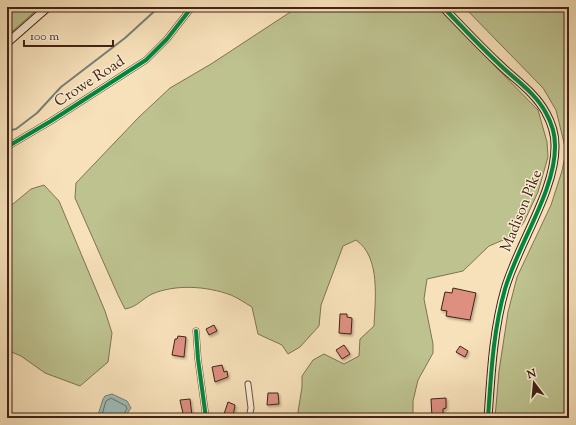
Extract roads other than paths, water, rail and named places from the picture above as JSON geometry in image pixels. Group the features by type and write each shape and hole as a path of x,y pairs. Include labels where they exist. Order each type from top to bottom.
{"street":[{"path":"7,43 48,7"},
{"name":"Crowe Road","path":"7,147 51,121 146,60 167,39 192,7"},
{"name":"Madison Pike","path":"443,7 473,40 537,100 551,124 555,144 554,163 547,186 515,260 505,289 494,345 488,418"},
{"path":"196,331 198,359 206,418"},
{"path":"248,384 251,408 249,418"}],"water":[{"path":"112,394 127,401 131,408 124,418 97,418 103,399 105,396"}],"waterway":[{"path":"7,131 16,129 37,113 61,87 125,38 159,7"}]}
